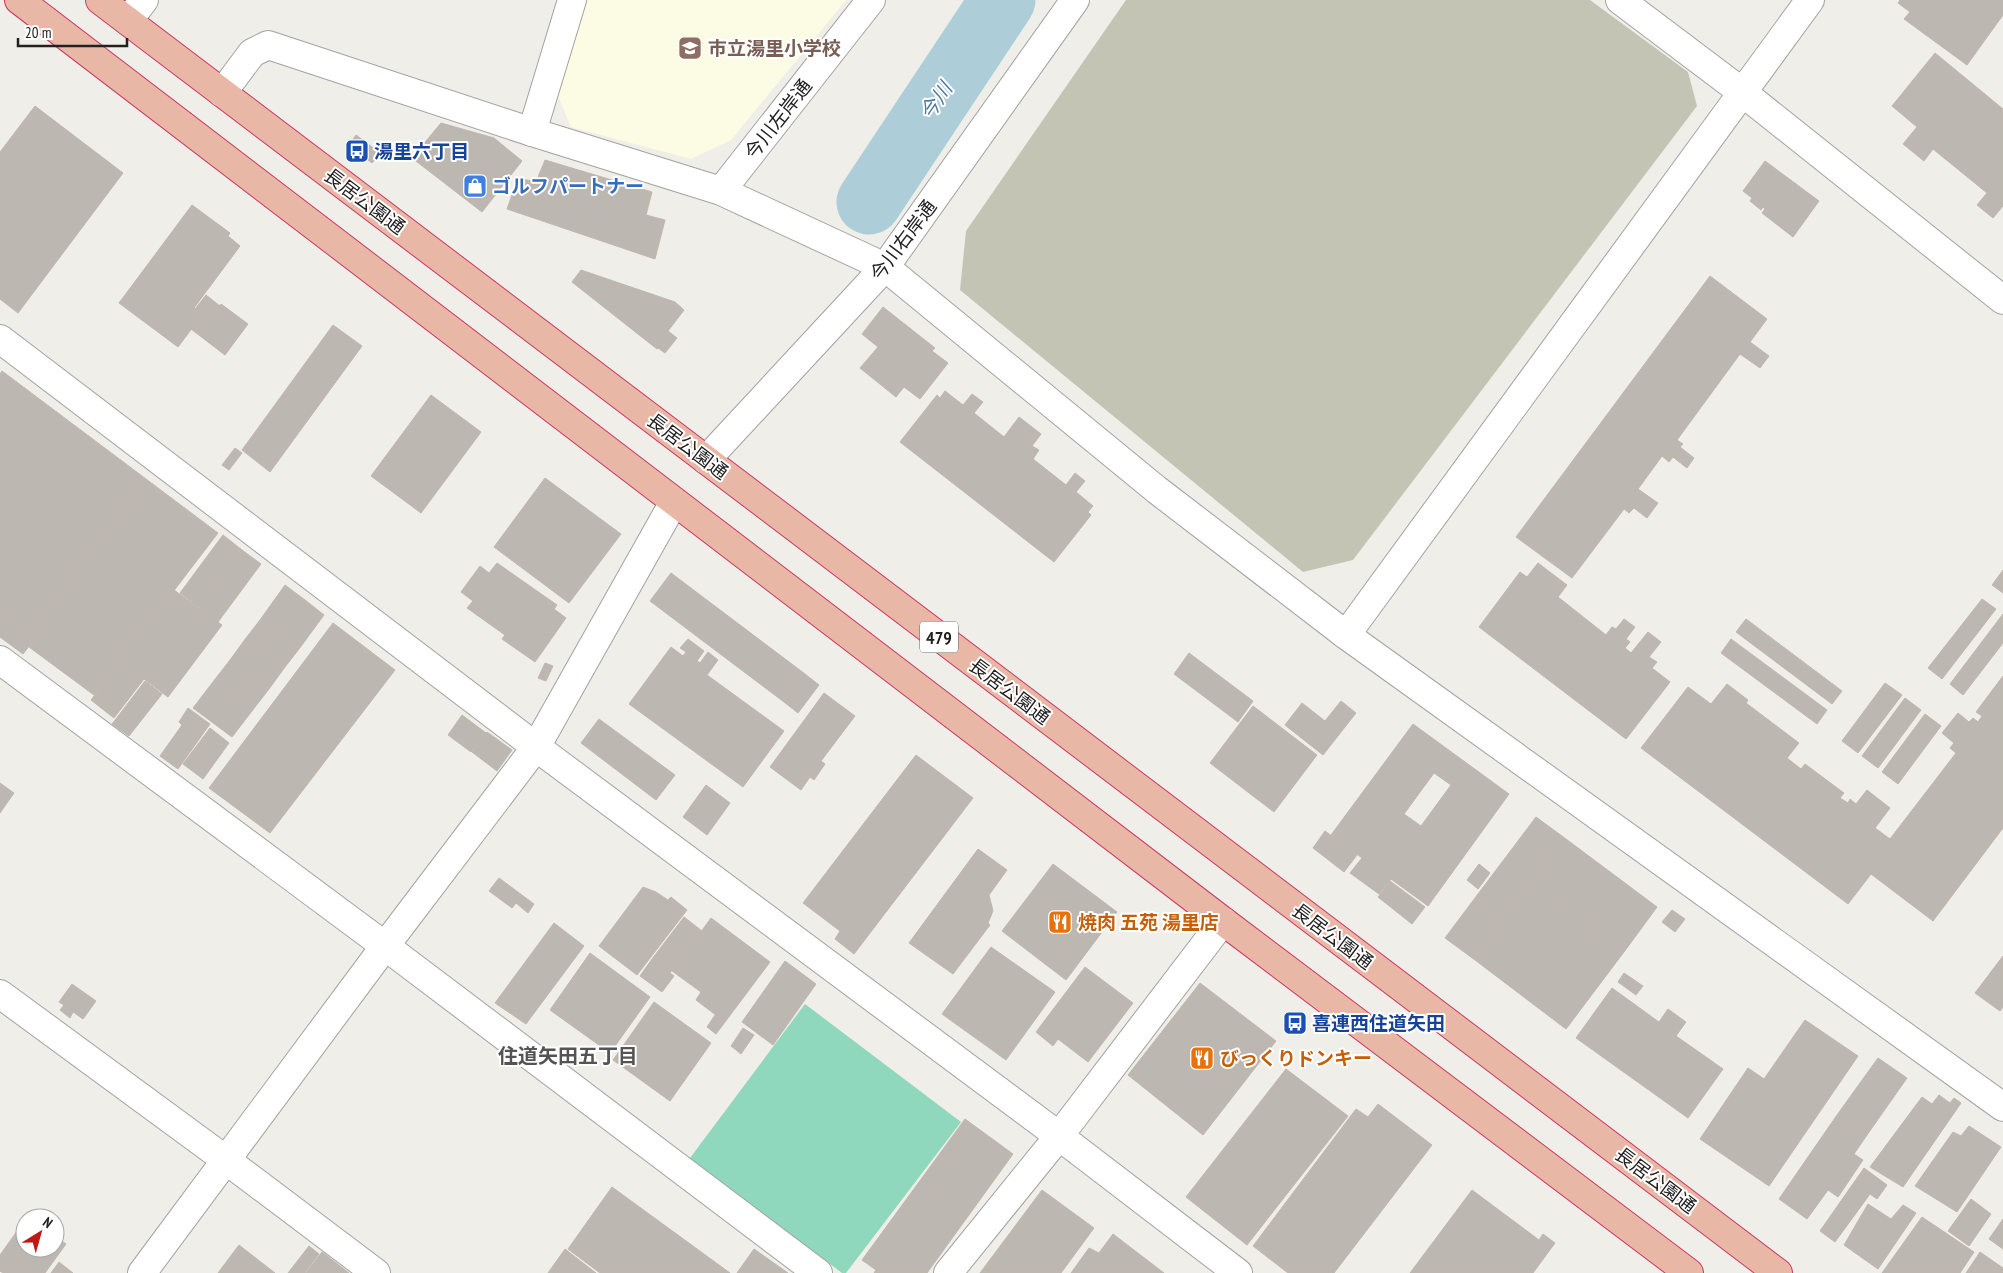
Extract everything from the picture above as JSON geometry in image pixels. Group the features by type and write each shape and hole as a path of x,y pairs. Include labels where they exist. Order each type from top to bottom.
{"highway":[{"path":"19,0 1223,921 1689,1273"},
{"name":"長居公園通","path":"100,0 136,11 222,93 1778,1273"}],"street":[{"path":"532,132 572,0"},
{"name":"今川左岸通","path":"721,191 871,0"},
{"name":"今川右岸通","path":"706,460 886,267 1075,0"},
{"path":"1620,0 1742,92 2003,300"},
{"path":"1346,635 1810,0"},
{"path":"222,93 252,53 268,45 532,132 721,191 886,267 1157,490 1346,635 2003,1107"},
{"path":"0,339 536,747 1058,1136 1238,1273"},
{"path":"142,1273 385,946 536,747 674,502"},
{"path":"0,660 385,946 818,1273"},
{"path":"948,1273 1058,1136 1223,921"},
{"path":"0,994 376,1273"}],"shaded area":[{"name":"市立湯里小学校","path":"587,0 846,0 731,140 691,159 571,127 558,96"},
{"path":"1126,0 1590,0 1688,72 1697,106 1353,560 1303,572 960,290 966,231"}],"green space":[{"path":"805,1004 961,1122 846,1273 842,1273 690,1158"}],"building":[{"path":"1900,0 2003,0 2003,15 1967,65 1904,19 1910,12 1898,3"},
{"path":"1935,53 2003,109 2003,206 1993,218 1977,205 1987,193 1933,149 1924,161 1903,144 1917,127 1892,106"},
{"path":"35,106 123,173 18,313 0,299 0,152"},
{"name":"ゴルフパートナー","path":"441,123 494,138 522,161 482,212 412,158"},
{"path":"356,135 380,153 372,163 349,145"},
{"path":"545,160 652,192 646,215 665,220 655,259 507,209 518,178 536,182"},
{"path":"1765,161 1819,201 1793,237 1762,213 1765,209 1763,207 1761,210 1750,201 1752,198 1743,191"},
{"path":"192,205 230,233 228,236 240,246 194,308 202,315 178,347 119,303"},
{"path":"581,270 675,302 684,310 668,331 677,338 665,353 657,349 572,282"},
{"path":"1710,276 1767,319 1750,342 1769,356 1760,368 1740,354 1677,440 1683,444 1680,447 1694,458 1687,468 1673,457 1669,462 1662,456 1638,489 1658,503 1647,518 1634,508 1629,513 1624,509 1572,578 1516,537"},
{"path":"206,295 220,306 209,320 195,309"},
{"path":"221,304 248,324 225,355 191,329 202,315 209,320"},
{"path":"883,307 935,348 932,351 948,363 920,399 904,387 896,397 860,368 878,347 862,334"},
{"path":"333,325 362,346 270,472 242,450"},
{"path":"2,371 146,479 30,632 0,610 0,374"},
{"path":"945,391 963,405 972,394 983,402 974,413 1004,437 1019,417 1041,434 1032,446 1039,450 1033,459 1066,485 1075,473 1085,481 1076,492 1093,506 1088,512 1091,515 1054,562 900,442 937,395 940,398"},
{"path":"431,395 481,432 421,513 371,476"},
{"path":"235,448 242,453 229,470 222,465"},
{"path":"545,478 621,534 569,603 494,547"},
{"path":"146,479 218,533 94,695 29,647 36,637 30,632"},
{"path":"223,535 242,550 216,585 197,570"},
{"path":"242,550 261,564 235,599 216,585"},
{"path":"497,563 557,605 554,609 566,618 535,662 502,639 505,635 467,608 473,601 461,592 480,566 489,573"},
{"path":"1538,563 1567,585 1558,597 1606,635 1612,627 1616,629 1624,619 1635,627 1626,639 1630,642 1625,648 1631,653 1648,632 1661,642 1649,657 1657,662 1652,668 1670,682 1626,739 1479,627 1520,572 1527,577"},
{"path":"197,570 235,599 218,622 180,593"},
{"path":"2003,570 2003,593 1992,585"},
{"path":"671,573 805,674 784,702 650,601"},
{"path":"285,585 305,600 279,634 260,620"},
{"path":"174,590 222,625 168,697 144,679 114,718 91,700"},
{"path":"1982,599 1996,609 1942,679 1928,668"},
{"path":"305,600 324,615 299,649 279,634"},
{"path":"0,610 36,637 23,654 0,637"},
{"path":"2003,614 2003,643 1963,695 1950,684"},
{"path":"1746,619 1842,691 1832,704 1736,632"},
{"path":"260,620 299,649 285,667 246,638"},
{"path":"333,623 395,670 270,833 209,788"},
{"path":"246,638 285,667 269,689 230,660"},
{"path":"688,639 704,651 697,661 700,663 708,652 718,660 707,675 784,731 743,787 629,704 671,647 683,656 686,652 680,648"},
{"path":"1731,639 1827,710 1817,724 1721,653"},
{"path":"1189,653 1253,701 1238,722 1174,674"},
{"path":"230,660 269,689 255,707 216,678"},
{"path":"545,663 553,666 546,681 538,678"},
{"path":"805,674 819,685 798,713 784,702"},
{"path":"2003,676 2003,828 1933,921 1871,874 1848,904 1641,748 1688,687 1711,704 1727,684 1748,700 1746,703 1799,743 1787,758 1801,769 1805,764 1844,793 1840,798 1848,803 1850,799 1856,804 1867,790 1890,808 1875,828 1890,839 1956,753 1950,748 1954,743 1942,733 1958,713 1969,722 1973,718 1978,722 1982,716 1976,712"},
{"path":"216,678 255,707 232,737 193,708"},
{"path":"145,681 162,694 129,736 112,724"},
{"path":"1885,683 1902,695 1858,753 1842,741"},
{"path":"824,693 855,716 821,761 825,764 814,780 810,777 801,790 770,767"},
{"path":"1905,698 1921,710 1878,768 1862,756"},
{"path":"1341,701 1356,713 1323,755 1285,725 1302,703 1325,721"},
{"path":"1253,706 1317,755 1274,812 1210,763"},
{"path":"188,708 210,724 178,769 160,756 182,725 179,722"},
{"path":"1925,714 1941,726 1898,784 1882,772"},
{"path":"462,715 486,733 471,752 448,735"},
{"path":"599,719 675,775 656,800 581,743"},
{"path":"1413,724 1509,794 1428,906 1391,879 1379,894 1350,873 1362,858 1331,835","holes":["1434,773 1451,785 1421,826 1404,814"]},
{"path":"210,728 229,743 203,779 183,764"},
{"path":"487,732 512,750 497,771 472,752"},
{"path":"916,755 973,798 854,954 835,939 840,931 803,903"},
{"path":"0,783 14,793 0,813"},
{"path":"706,785 730,803 707,835 683,817"},
{"path":"1536,817 1566,839 1507,917 1478,894"},
{"path":"1325,831 1357,855 1344,872 1313,848"},
{"path":"1566,839 1657,907 1624,952 1533,883"},
{"path":"978,849 1007,870 989,895 993,911 988,923 990,925 953,974 909,943"},
{"name":"焼肉 五苑 湯里店","path":"1053,864 1117,912 1066,980 1002,931"},
{"path":"1479,864 1490,873 1478,889 1467,880"},
{"path":"499,878 534,904 528,913 516,903 512,908 489,891"},
{"path":"1390,881 1425,907 1412,924 1378,897"},
{"path":"1533,883 1624,952 1566,1029 1475,960"},
{"path":"643,887 656,892 668,900 671,897 687,910 637,975 599,946"},
{"path":"1478,894 1507,917 1475,960 1445,938"},
{"path":"1672,910 1685,919 1675,932 1662,922"},
{"path":"684,917 702,931 670,973 652,959"},
{"path":"711,918 770,962 725,1022 696,1000 701,992 672,971"},
{"path":"554,923 584,946 526,1024 495,1003"},
{"path":"991,947 1055,992 1006,1060 942,1014"},
{"path":"590,953 650,997 610,1053 550,1010"},
{"path":"2003,956 2003,1007 2000,1011 1975,993"},
{"path":"652,959 674,976 662,992 640,976"},
{"path":"785,961 816,984 773,1045 742,1022"},
{"path":"1085,967 1133,1003 1088,1062 1058,1039 1053,1046 1036,1032"},
{"path":"1624,973 1643,986 1636,995 1618,982"},
{"name":"びっくりドンキー","path":"1200,983 1276,1041 1203,1135 1128,1075"},
{"path":"72,984 96,1001 83,1019 73,1012 70,1018 60,1010 64,1005 59,1002"},
{"path":"1612,988 1659,1022 1668,1009 1686,1022 1676,1036 1723,1069 1688,1118 1576,1038"},
{"path":"654,1002 711,1043 670,1101 613,1060"},
{"path":"715,1015 725,1022 716,1034 707,1027"},
{"path":"1805,1020 1858,1056 1769,1186 1700,1139 1748,1068 1764,1079"},
{"path":"743,1028 754,1035 741,1054 731,1046"},
{"path":"1878,1058 1907,1078 1867,1135 1837,1115"},
{"path":"1286,1069 1348,1116 1247,1245 1186,1197"},
{"path":"1939,1095 1950,1103 1954,1098 1961,1103 1903,1187 1870,1167 1922,1097 1932,1104"},
{"path":"1378,1104 1432,1145 1334,1273 1288,1273 1253,1246 1356,1109 1368,1117"},
{"path":"1837,1115 1867,1135 1854,1154 1863,1160 1838,1197 1828,1190 1807,1219 1779,1199"},
{"path":"965,1119 1013,1154 927,1273 874,1273 876,1270 862,1260"},
{"path":"1969,1126 2001,1147 1957,1212 1915,1186 1953,1132 1961,1136"},
{"path":"1864,1168 1887,1185 1877,1199 1870,1194 1835,1242 1820,1231"},
{"path":"612,1187 730,1273 600,1273 568,1249"},
{"path":"1042,1190 1094,1228 1061,1273 980,1273"},
{"path":"1472,1190 1539,1240 1543,1234 1555,1243 1533,1273 1410,1273"},
{"path":"1971,1199 1991,1214 1969,1246 1948,1231"},
{"path":"1868,1204 1891,1219 1903,1205 1916,1213 1878,1269 1844,1245"},
{"path":"1922,1217 1974,1252 1960,1273 1882,1273"},
{"path":"2003,1219 2003,1249 1989,1239"},
{"path":"15,1234 15,1258 56,1258 45,1273 3,1273 0,1271 0,1255"},
{"path":"1113,1234 1164,1273 1071,1273 1089,1248 1099,1253"},
{"path":"239,1245 275,1273 218,1273"},
{"path":"309,1246 319,1254 305,1273 288,1273"},
{"path":"565,1249 596,1273 548,1273"},
{"path":"754,1249 788,1273 737,1273"},
{"path":"322,1252 349,1273 306,1273"},
{"path":"1980,1252 2003,1268 2003,1273 1966,1273"},
{"path":"59,1262 73,1273 51,1273"}],"waterway":[{"name":"今川","path":"869,202 1003,0"}],"place":[{"name":"市立湯里小学校","path":"690,48"},
{"name":"湯里六丁目","path":"357,151"},
{"name":"ゴルフパートナー","path":"475,186"},
{"name":"焼肉 五苑 湯里店","path":"1060,922"},
{"name":"喜連西住道矢田","path":"1295,1023"},
{"name":"びっくりドンキー","path":"1202,1058"}],"district":[{"name":"住道矢田五丁目","path":"568,1056"}]}
